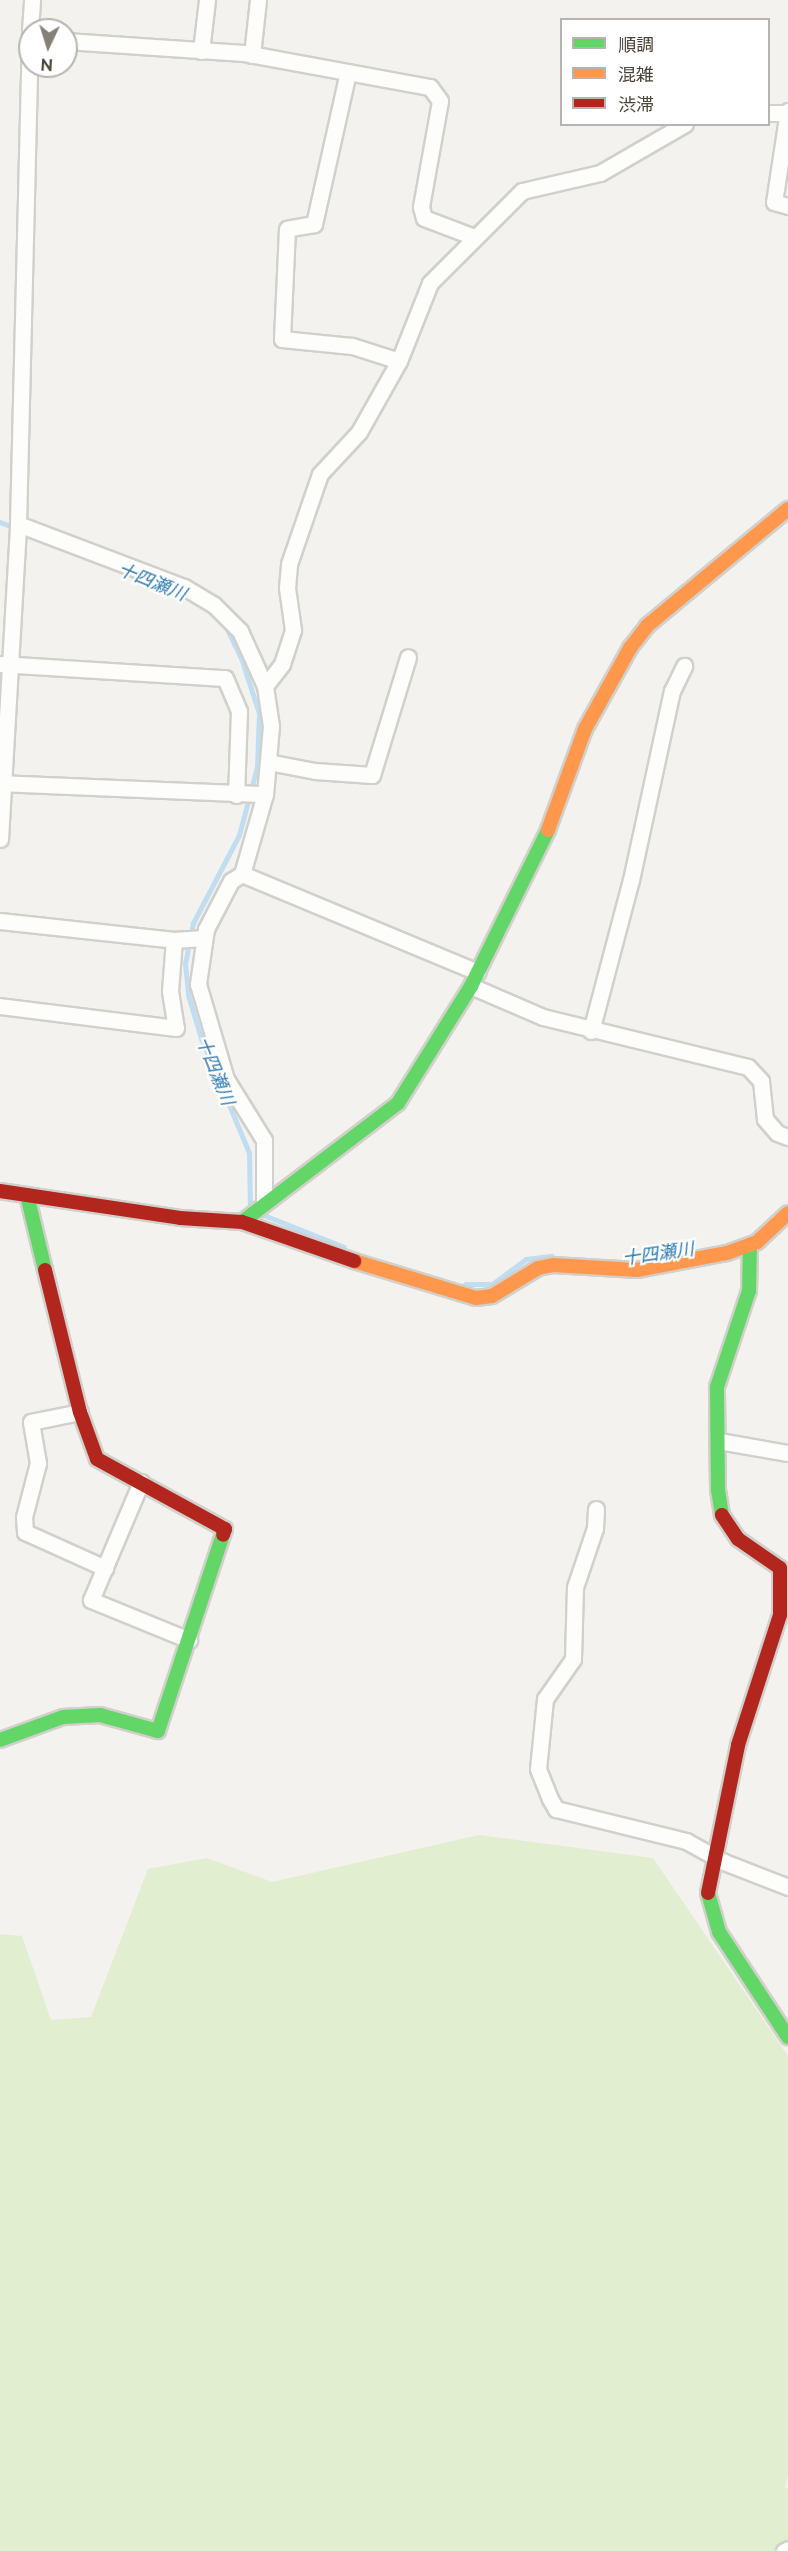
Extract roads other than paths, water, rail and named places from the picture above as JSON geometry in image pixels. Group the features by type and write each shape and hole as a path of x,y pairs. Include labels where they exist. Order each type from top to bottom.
{"street":[{"path":"31,18 32,0"},
{"path":"201,51 207,0"},
{"path":"252,55 258,0"},
{"path":"78,42 252,55 430,87 440,101 421,207 424,218 474,237"},
{"path":"348,72 314,224 287,229 282,339 352,346 399,361"},
{"path":"0,839 5,664 18,524 29,78"},
{"path":"770,113 788,112 774,202 788,206"},
{"path":"265,686 282,664 293,630 287,588 289,564 320,474 359,432 399,361 430,283 522,191 600,173 682,126"},
{"path":"242,1222 398,1102 474,979 539,854 585,729 630,648 647,626 736,556 788,509"},
{"path":"18,524 184,587 214,605 240,631 265,686 271,726 265,794 242,874 231,881 202,938 198,984 226,1079 264,1140 264,1203"},
{"path":"268,762 315,771 372,775 408,657"},
{"path":"5,664 225,678 239,711 236,795"},
{"path":"591,1030 631,880 672,691 684,666"},
{"path":"2,783 236,795 265,794"},
{"path":"242,874 474,979 543,1017 748,1067 761,1081 765,1119 777,1133 788,1137"},
{"path":"0,921 178,940 202,938"},
{"path":"0,1006 176,1028 170,991 178,940"},
{"path":"0,1191 180,1218 242,1222 285,1240 476,1298 492,1296 538,1268 553,1265 637,1270 750,1245 788,1213"},
{"path":"0,1740 63,1718 100,1715 158,1731 225,1529 97,1459 80,1412 27,1195"},
{"path":"750,1245 749,1291 717,1387 718,1490 723,1520 738,1539 780,1568 780,1615 738,1745 708,1893 719,1932 788,2037"},
{"path":"80,1412 31,1422 38,1463 24,1517 25,1532 105,1568"},
{"path":"719,1441 788,1453"},
{"path":"141,1482 91,1600 189,1640"},
{"path":"596,1509 595,1528 575,1587 573,1659 545,1699 538,1769 541,1780 556,1809 686,1841 716,1857 788,1887"}],"waterway":[{"name":"十四瀬川","path":"0,522 16,528"},
{"name":"十四瀬川","path":"223,621 241,658 259,713 257,767 239,835 193,923 185,964 188,995 201,1038 249,1153 250,1209"},
{"name":"十四瀬川","path":"261,1214 344,1247"},
{"name":"十四瀬川","path":"465,1284 492,1284 526,1259 552,1256"}]}
